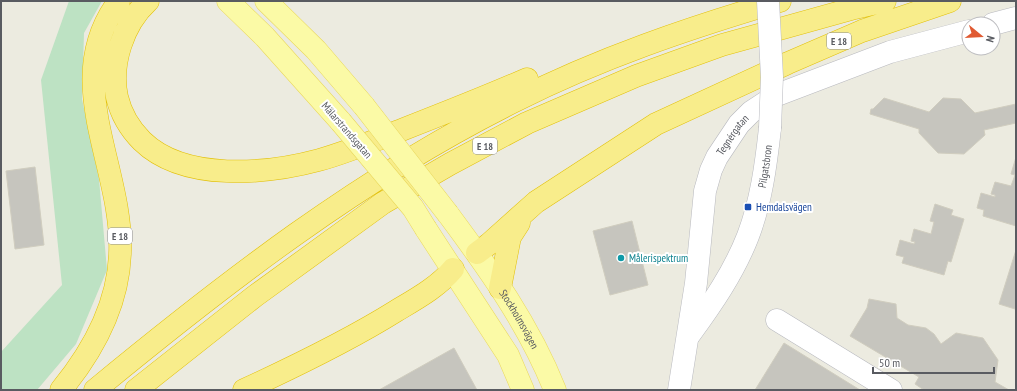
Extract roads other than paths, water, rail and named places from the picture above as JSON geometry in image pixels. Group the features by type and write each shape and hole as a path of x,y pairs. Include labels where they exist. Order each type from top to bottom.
{"highway":[{"name":"E 18","path":"61,390 83,361 101,331 118,279 120,254 118,222 95,108 92,82 94,55 100,34 119,1"},
{"name":"E 18","path":"148,1 131,23 119,50 115,83 118,103 134,132 146,145 174,161 207,170 253,170 318,160 450,112 573,59 600,62"},
{"name":"E 18","path":"95,390 236,277 348,196 472,123 516,100 600,62 700,25 780,1"},
{"name":"E 18","path":"136,390 255,296 383,203 450,164 528,123 636,76 722,45 885,1"},
{"name":"E 18","path":"477,253 536,202 656,124 788,63 862,31 950,1"},
{"path":"500,288 510,238 528,209"},
{"name":"E 18","path":"244,390 323,352 378,323 443,280 452,269"}],"main road":[{"name":"Mälarstrandsgatan","path":"228,1 265,37 341,122 413,208 452,269"},
{"path":"266,1 316,50 364,106 477,253"},
{"name":"E 18","path":"452,269 477,253"},
{"name":"Stockholmsvägen","path":"477,253 514,307 544,362 555,390"},
{"path":"452,269 508,355 523,390"}],"street":[{"name":"Pilgatsbron","path":"688,337 719,293 748,236 764,176 770,128 772,77 768,1"},
{"path":"1001,22 1016,18"},
{"name":"Tegnérgatan","path":"679,390 688,337 705,191 711,170 717,157 739,124 751,112 777,94 890,52 961,33"},
{"path":"777,320 891,390"}],"place":[{"name":"Hemdalsvägen","path":"748,207"},
{"name":"Målerispektrum","path":"621,258"}]}
